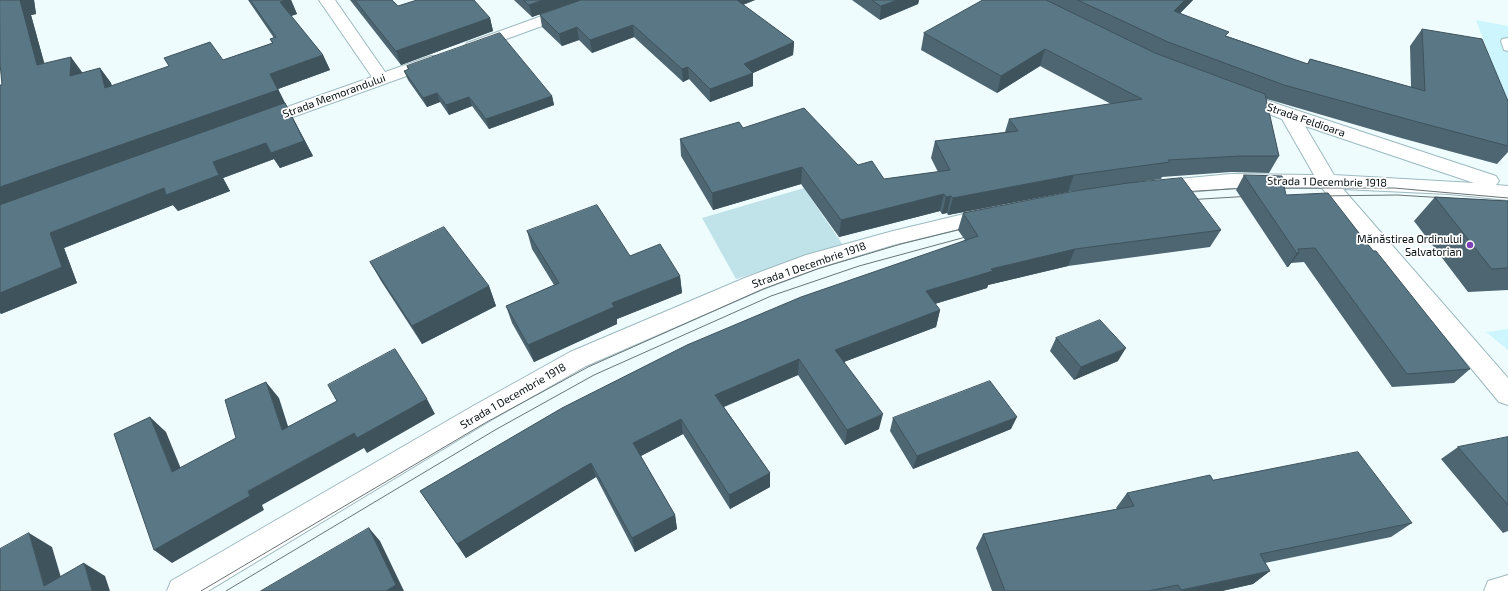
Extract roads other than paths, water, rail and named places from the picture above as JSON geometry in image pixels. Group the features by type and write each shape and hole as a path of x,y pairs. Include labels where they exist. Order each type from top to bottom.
{"street":[{"path":"327,0 382,79"},
{"name":"Strada Memorandului","path":"247,128 600,0"},
{"name":"Strada Feldioara","path":"1225,91 1289,115 1508,187"},
{"path":"1289,115 1327,182 1508,394"},
{"name":"Strada 1 Decembrie 1918","path":"1136,191 1231,182 1327,182 1390,183 1508,193"},
{"name":"Strada 1 Decembrie 1918","path":"181,591 482,413 578,359 755,283 814,261 900,236 1008,211"},
{"path":"1498,591 1508,588"}],"lane":[{"path":"1508,41 1506,41 1508,48"}],"tram line":[{"path":"1181,192 1248,188"},
{"path":"1272,188 1394,188 1508,198"},
{"path":"1320,196 1397,195 1446,198"},
{"path":"1186,200 1252,196"},
{"path":"201,591 485,423 588,367 763,289 817,269 901,244 970,227"},
{"path":"226,591 495,430 594,375 771,296 859,266 973,235"}],"place":[{"name":"Mănăstirea Ordinului Salvatorian","path":"1470,245"}]}
